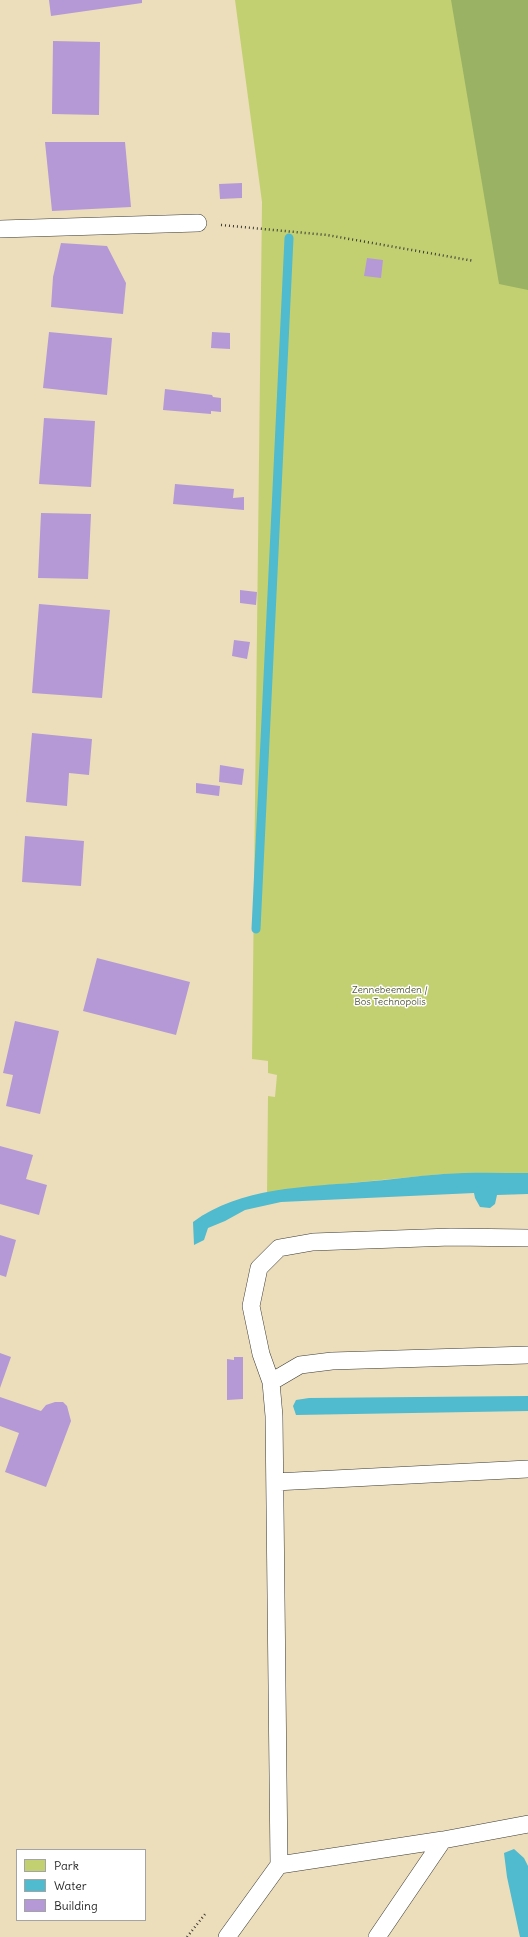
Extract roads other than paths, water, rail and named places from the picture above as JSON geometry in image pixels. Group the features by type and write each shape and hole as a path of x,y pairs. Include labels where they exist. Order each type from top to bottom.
{"lane":[{"path":"0,229 198,223"},
{"path":"227,1937 279,1865 274,1416 271,1382 261,1354 251,1306 260,1268 279,1248 313,1242 451,1237 528,1238"},
{"path":"271,1382 300,1365 332,1362 528,1355"},
{"path":"275,1482 528,1469"},
{"path":"279,1865 443,1840 528,1824"},
{"path":"376,1937 443,1840"}],"water":[{"path":"528,1173 528,1194 497,1195 495,1204 490,1208 480,1207 474,1193 281,1202 245,1210 208,1228 204,1240 194,1245 193,1222 211,1210 252,1195 296,1188 443,1174"},
{"path":"528,1396 528,1411 296,1415 293,1406 296,1400 309,1398"},
{"path":"514,1849 524,1858 528,1866 528,1937 520,1937 507,1877 504,1853"}],"waterway":[{"path":"256,929 289,238"}],"park label":[{"name":"Zennebeemden / Bos Technopolis","path":"390,996"}]}
